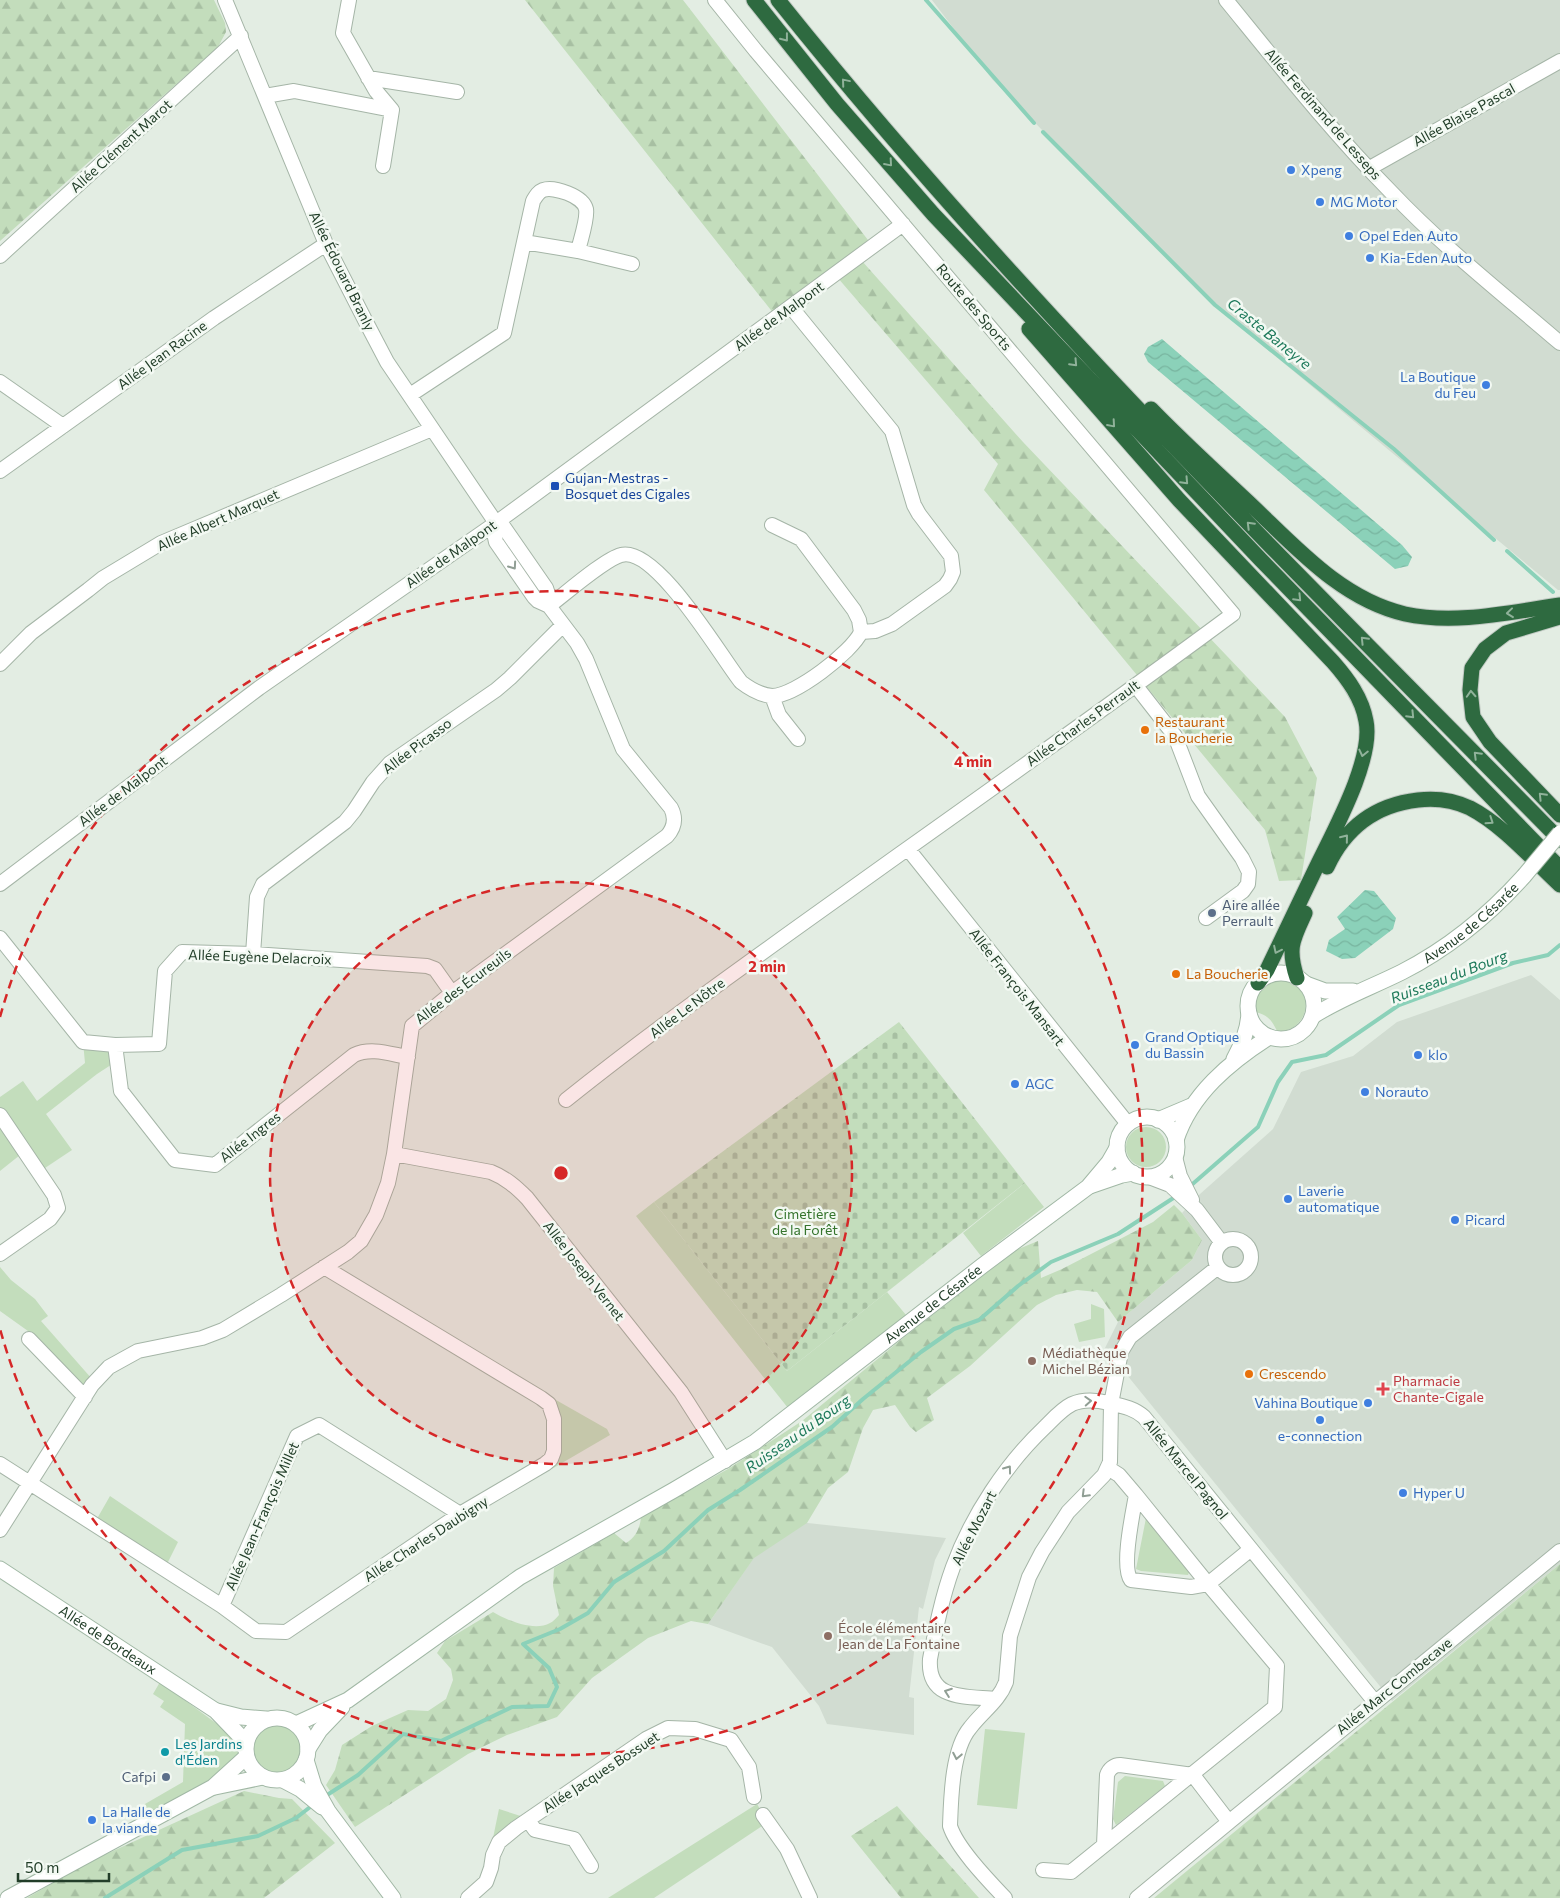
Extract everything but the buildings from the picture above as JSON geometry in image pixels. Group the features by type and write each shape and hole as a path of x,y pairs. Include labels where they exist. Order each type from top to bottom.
{"highway":[{"path":"754,0 837,104 933,214 1046,349 1179,500 1334,662 1355,691 1367,722 1367,738 1358,774 1339,819 1267,970 1258,983"},
{"path":"778,0 863,104 1006,267 1177,451 1560,840"},
{"path":"863,104 1171,430 1323,572 1368,601 1386,609 1407,614 1435,618 1531,610 1558,611"},
{"path":"933,214 1261,560 1560,868"},
{"path":"1558,611 1506,633 1486,649 1472,668 1470,690 1473,717 1490,742 1560,815"},
{"path":"1301,981 1291,956 1292,944 1333,855 1353,828 1382,808 1399,802 1435,798 1469,808 1497,826 1560,885"}],"street":[{"name":"Allée Édouard Branly","path":"225,0 326,244 387,362 496,523"},
{"path":"349,0 343,33 376,91 392,110 383,166"},
{"name":"Route des Sports","path":"715,0 1233,614"},
{"name":"Allée Ferdinand de Lesseps","path":"1226,0 1368,168 1444,244 1560,344"},
{"name":"Allée Clément Marot","path":"0,256 241,36"},
{"name":"Allée Blaise Pascal","path":"1368,168 1560,61"},
{"path":"368,78 456,92"},
{"path":"265,96 294,91 392,110"},
{"path":"410,395 504,334 533,201 538,193 546,189 575,195 583,202 586,211 578,252"},
{"name":"Allée de Malpont","path":"0,884 259,688 496,523 903,224"},
{"path":"524,242 632,264"},
{"name":"Allée Jean Racine","path":"0,471 214,318 326,244"},
{"path":"791,307 892,431 914,505 951,556 953,564 953,572 945,586 884,628 860,632"},
{"path":"0,382 63,426"},
{"name":"Allée Albert Marquet","path":"0,664 31,633 95,584 161,543 432,429"},
{"name":"Allée des Écureuils","path":"0,1530 103,1372 138,1351 212,1335 238,1321 355,1246 365,1235 380,1207 394,1154 412,1026 452,993 667,836 674,824 674,813 671,808 623,749 586,659 549,606 546,588 503,526 496,523"},
{"path":"549,606 612,559 625,554 638,557 653,568 672,589 741,682 755,691 772,696 786,694 802,686 848,649 858,639 860,632 859,620 854,610 801,539 772,525"},
{"name":"Allée Charles Perrault","path":"908,849 1136,686 1233,614"},
{"name":"Allée Picasso","path":"253,954 257,897 263,884 345,822 373,782 390,763 496,690 563,625"},
{"path":"1136,686 1175,736 1198,796 1242,858 1249,872 1248,884 1243,891 1206,918"},
{"path":"772,696 779,715 798,739"},
{"name":"Avenue de Césarée","path":"1313,1016 1428,958 1460,936 1487,915 1524,876 1560,833"},
{"name":"Allée Le Nôtre","path":"566,1100 693,1003 908,849"},
{"name":"Allée François Mansart","path":"908,849 1128,1124"},
{"name":"Allée Eugène Delacroix","path":"0,938 83,1042 115,1045 159,1044 165,970 182,952 253,954 427,966 435,969 452,993"},
{"path":"1234,1061 1248,1028 1248,1002 1251,992 1258,983 1266,977 1276,974 1287,974 1301,981 1313,999 1313,1016 1308,1026 1290,1038 1279,1039 1269,1037 1259,1031 1249,1013"},
{"name":"Avenue de Césarée","path":"1301,981 1325,992 1362,990"},
{"path":"1222,1243 1175,1180 1176,1140 1191,1106 1234,1061 1269,1037"},
{"name":"Allée Ingres","path":"115,1045 121,1090 175,1160 215,1164 354,1055 362,1051 371,1050 408,1057"},
{"path":"1158,1120 1191,1106"},
{"path":"0,1115 54,1195 58,1208 50,1219 0,1254"},
{"path":"1175,1180 1137,1176 1122,1164 1117,1148 1122,1131 1128,1124 1142,1118 1158,1120 1166,1124 1176,1140"},
{"name":"Avenue de Césarée","path":"348,1700 520,1577 725,1461 779,1425 982,1266 1088,1187 1109,1162 1117,1148"},
{"name":"Allée Joseph Vernet","path":"394,1154 491,1172 513,1184 527,1198 681,1392 725,1461"},
{"path":"1150,1177 1165,1171 1175,1157"},
{"name":"Avenue de Césarée","path":"1088,1187 1133,1173"},
{"path":"1232,1240 1242,1242 1249,1250 1251,1261 1245,1271 1233,1275 1222,1271 1218,1267 1215,1257 1222,1243 1232,1240"},
{"name":"Allée Charles Daubigny","path":"30,1482 222,1606 256,1631 286,1632 460,1514 545,1464 551,1458 555,1444 554,1419 549,1404 324,1267"},
{"path":"1005,1898 956,1840 950,1826 956,1758 961,1740 1000,1693 1006,1682 1010,1636 1029,1577 1042,1552 1068,1512 1108,1468 1111,1455 1111,1404 1121,1352 1130,1337 1218,1267"},
{"path":"29,1339 85,1397"},
{"name":"Allée Mozart","path":"1000,1693 946,1693 936,1685 931,1675 930,1659 936,1629 956,1561 965,1540 992,1491 1019,1454 1041,1430 1070,1405 1086,1401 1111,1404"},
{"name":"Allée Marcel Pagnol","path":"1111,1404 1133,1410 1144,1417 1375,1702"},
{"name":"Allée Jean-François Millet","path":"222,1606 297,1436 320,1424 460,1514"},
{"path":"0,1464 30,1482"},
{"path":"1043,1870 1071,1872 1275,1707 1277,1666 1120,1475 1108,1468"},
{"path":"1136,1494 1130,1527 1127,1568 1131,1580 1192,1587 1208,1584 1251,1549"},
{"name":"Allée Marc Combecave","path":"1137,1898 1560,1552"},
{"name":"Allée de Bordeaux","path":"0,1569 216,1711 234,1729 246,1752"},
{"path":"296,1724 348,1700"},
{"path":"283,1780 297,1773 320,1730 348,1700"},
{"name":"Allée de Bordeaux","path":"216,1711 241,1717 266,1719"},
{"path":"311,1793 307,1740 302,1731 296,1724 287,1719 277,1717 266,1719 258,1724 251,1731 247,1740 246,1752 255,1772 269,1780 283,1780 311,1793 330,1814 393,1898"},
{"name":"Allée Jacques Bossuet","path":"468,1898 486,1882 493,1855 499,1842 646,1739 668,1728 695,1729 731,1740 749,1767 754,1797"},
{"path":"213,1787 246,1752"},
{"path":"1104,1845 1107,1775 1116,1765 1192,1775 1229,1822"},
{"path":"8,1898 213,1787 263,1777"},
{"path":"763,1816 787,1849 810,1898"},
{"name":"Allée Jacques Bossuet","path":"528,1820 535,1830 574,1839 590,1866"}],"shaded area":[{"path":"932,0 1560,0 1560,590 1217,308 992,79"},
{"path":"1531,975 1560,1000 1560,1564 1392,1701 1105,1348 1118,1322 1192,1260 1202,1240 1182,1213 1200,1194 1273,1129 1301,1072 1353,1056 1397,1022"},
{"name":"École élémentaire Jean de La Fontaine","path":"780,1520 946,1538 935,1560 923,1609 919,1607 909,1697 914,1698 914,1735 827,1724 819,1706 772,1647 708,1624"}],"green space":[{"path":"0,0 214,0 225,23 226,32 218,47 0,241"},
{"path":"525,0 683,0 868,240 854,252 1023,442 1285,717 1317,778 1301,880 1279,881 1265,830 984,490 998,464 831,270 774,314"},
{"path":"1281,979 1294,985 1301,991 1305,1001 1305,1008 1304,1015 1296,1025 1284,1031 1277,1031 1269,1019 1256,1012 1255,1007 1257,992 1270,982"},
{"name":"Cimetière de la Forêt","path":"899,1022 1025,1183 787,1371 654,1202"},
{"path":"83,1042 115,1045 117,1061 97,1074 46,1114 72,1150 39,1172 25,1151 0,1171 0,1097 23,1081 37,1101 85,1063"},
{"path":"1150,1127 1157,1130 1163,1136 1166,1147 1165,1155 1157,1164 1150,1167 1142,1167 1135,1164 1127,1155 1126,1143 1129,1136 1138,1128"},
{"path":"1025,1183 1044,1207 981,1256 963,1233"},
{"path":"654,1202 787,1371 887,1292 906,1315 788,1408 636,1216"},
{"path":"1174,1205 1202,1240 1192,1260 1118,1322 1097,1292 1077,1290 1056,1295 1037,1305 970,1366 927,1398 934,1420 916,1432 910,1427 895,1405 873,1410 863,1428 848,1472 828,1488 807,1523 754,1558 708,1624 691,1621 648,1638 592,1678 557,1717 507,1735 468,1754 355,1827 326,1785 335,1770 342,1745 372,1726 408,1710 428,1711 446,1699 453,1680 451,1669 437,1653 445,1641 493,1612 528,1626 552,1622 559,1615 553,1586 554,1568 614,1533 626,1543 629,1541 637,1532 641,1517 728,1469 802,1421 908,1334 1016,1250 1038,1241 1041,1278 1153,1222"},
{"path":"0,1267 11,1280 35,1299 48,1316 41,1321 92,1379 84,1390 28,1331 0,1311"},
{"path":"1091,1304 1104,1309 1105,1337 1079,1342 1074,1324 1091,1319"},
{"path":"556,1400 607,1429 610,1435 550,1470 562,1435 561,1420"},
{"path":"110,1496 178,1542 164,1570 94,1524"},
{"path":"1146,1518 1190,1570 1188,1575 1136,1569"},
{"path":"1560,1564 1560,1898 1154,1898"},
{"path":"160,1682 228,1732 239,1746 237,1758 211,1781 145,1819 138,1808 183,1782 185,1724 160,1707 164,1701 153,1694"},
{"path":"273,1724 283,1724 296,1731 303,1744 303,1754 296,1767 283,1774 273,1774 264,1770 257,1763 253,1754 253,1744 257,1735 264,1728"},
{"path":"985,1729 1025,1733 1017,1809 977,1805"},
{"path":"1125,1776 1163,1781 1165,1786 1116,1825 1113,1819 1118,1782"},
{"path":"244,1791 292,1799 335,1843 264,1898 27,1898 89,1862"},
{"path":"757,1804 768,1822 654,1898 608,1898"},
{"path":"897,1806 979,1898 901,1898 851,1836"},
{"path":"499,1809 530,1819 499,1842 493,1838"}],"water":[{"path":"1162,339 1402,545 1412,557 1408,566 1395,569 1148,362 1144,354 1148,347"},
{"path":"1365,890 1374,891 1396,918 1393,929 1355,958 1342,959 1326,951 1329,940 1345,929 1337,917"}],"waterway":[{"name":"Craste Baneyre","path":"926,0 1034,123"},
{"name":"Craste Baneyre","path":"1043,132 1215,305 1394,449 1494,540"},
{"name":"Craste Baneyre","path":"1507,551 1553,592"},
{"name":"Ruisseau du Bourg","path":"1188,1188 1258,1127 1278,1082 1292,1062 1326,1055 1399,1005 1513,963 1548,955 1560,945"},
{"name":"Ruisseau du Bourg","path":"324,1797 358,1775 403,1734 441,1741 512,1707 548,1706 557,1687 549,1668 523,1644 560,1629 588,1613 614,1582 664,1551 708,1510 832,1427 921,1352 954,1329 979,1320 1018,1286 1051,1262 1118,1234 1178,1195"},
{"name":"Ruisseau du Bourg","path":"105,1898 182,1850 258,1836 296,1818 314,1804"}],"place":[{"name":"Xpeng","path":"1291,170"},
{"name":"MG Motor","path":"1320,202"},
{"name":"Opel Eden Auto","path":"1349,236"},
{"name":"Kia-Eden Auto","path":"1370,258"},
{"name":"La Boutique du Feu","path":"1486,385"},
{"name":"Gujan-Mestras - Bosquet des Cigales","path":"555,486"},
{"name":"Restaurant la Boucherie","path":"1145,730"},
{"name":"Aire allée Perrault","path":"1212,913"},
{"name":"La Boucherie","path":"1176,974"},
{"name":"Grand Optique du Bassin","path":"1135,1045"},
{"name":"klo","path":"1418,1055"},
{"name":"AGC","path":"1015,1084"},
{"name":"Norauto","path":"1365,1092"},
{"name":"Laverie automatique","path":"1288,1199"},
{"name":"Picard","path":"1455,1220"},
{"name":"Médiathèque Michel Bézian","path":"1032,1361"},
{"name":"Crescendo","path":"1249,1374"},
{"name":"Pharmacie Chante-Cigale","path":"1383,1389"},
{"name":"Vahina Boutique","path":"1368,1403"},
{"name":"e-connection","path":"1320,1420"},
{"name":"Hyper U","path":"1403,1493"},
{"name":"École élémentaire Jean de La Fontaine","path":"828,1636"},
{"name":"Les Jardins d'Éden","path":"165,1752"},
{"name":"Cafpi","path":"166,1777"},
{"name":"La Halle de la viande","path":"92,1820"}]}
